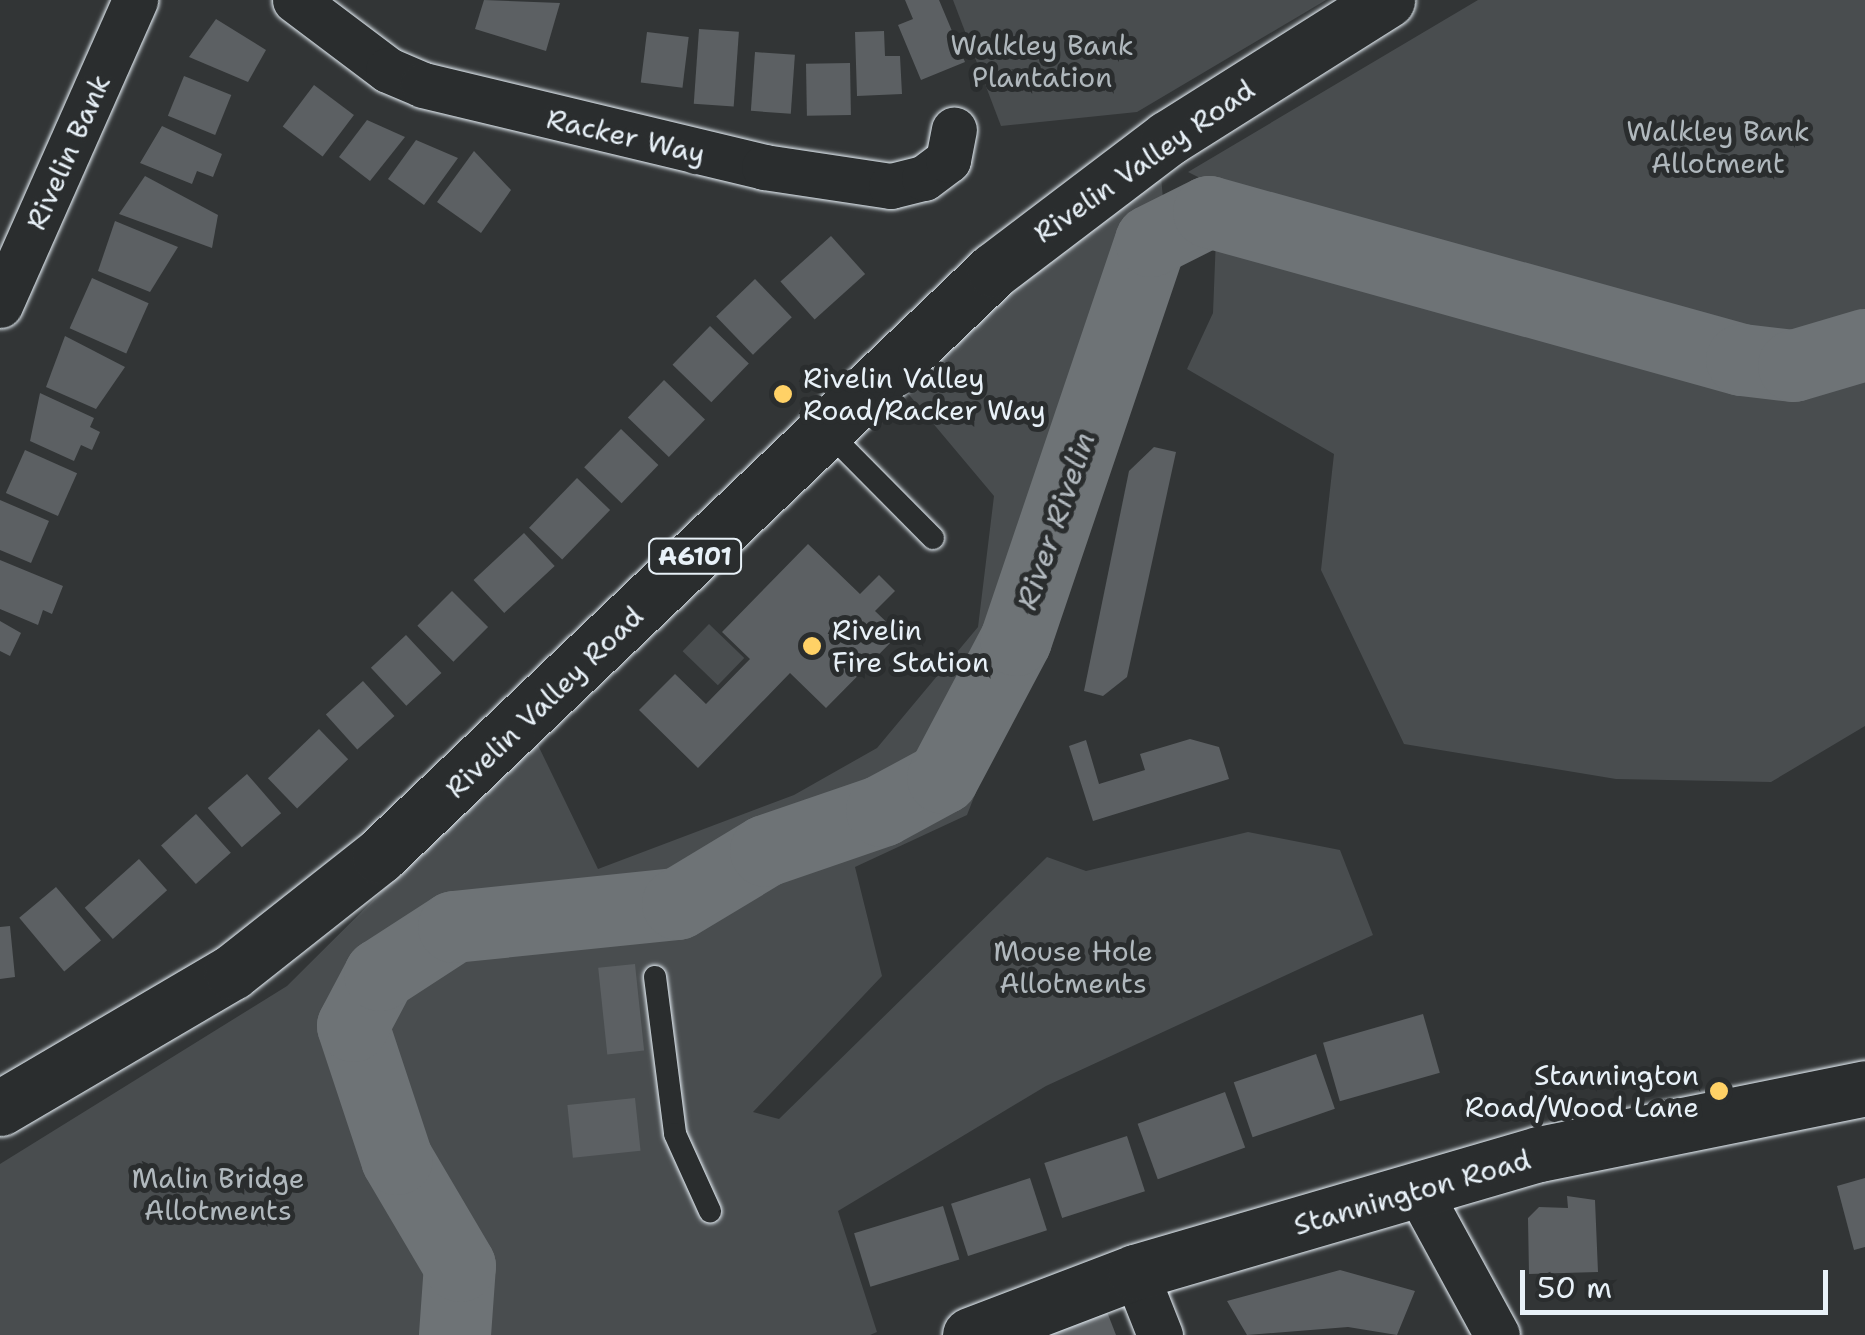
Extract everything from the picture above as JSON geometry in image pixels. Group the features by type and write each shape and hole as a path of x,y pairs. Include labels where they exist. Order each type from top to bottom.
{"main road":[{"name":"Rivelin Valley Road","path":"0,1108 232,972 379,856 994,270 1094,191 1388,0"},
{"name":"Stannington Road","path":"970,1335 1134,1272 1539,1154 1865,1088"}],"street":[{"name":"Rivelin Bank","path":"0,305 136,0"},
{"name":"Racker Way","path":"295,0 388,70 423,85 764,166 891,186 924,178 948,160 954,130"},
{"path":"1418,1190 1496,1335"},
{"path":"1134,1272 1160,1335"}],"lane":[{"path":"826,430 933,538"},
{"path":"655,977 676,1134 710,1211"}],"green space":[{"name":"Walkley Bank Plantation","path":"953,0 1326,0 1137,112 1001,126"},
{"name":"Walkley Bank Allotment","path":"1478,0 1865,0 1865,726 1771,782 1616,779 1404,744 1321,570 1334,454 1187,369 1213,313 1218,187 1188,172"},
{"path":"1160,165 1170,278 1095,438 1022,674 967,815 855,867 882,976 753,1112 779,1119 1047,857 1086,871 1248,832 1340,850 1373,935 1046,1086 838,1211 877,1332 870,1335 0,1335 0,1164 287,986 535,739 598,869 794,795 877,748 978,627 994,496 900,384"},
{"path":"709,624 744,658 718,685 683,651"}],"building":[{"path":"484,0 560,3 546,51 475,29"},
{"path":"905,0 939,0 965,62 921,80 898,25 913,19"},
{"path":"216,19 266,50 248,82 189,57"},
{"path":"699,29 739,32 734,107 694,104"},
{"path":"884,31 885,56 900,56 902,94 857,96 855,32"},
{"path":"647,32 689,37 682,88 641,83"},
{"path":"755,52 795,55 791,114 751,111"},
{"path":"850,63 851,115 807,116 806,64"},
{"path":"184,76 231,95 215,135 168,116"},
{"path":"314,85 354,115 323,157 283,127"},
{"path":"367,120 405,137 370,181 339,157"},
{"path":"162,126 222,154 213,177 197,171 192,184 140,163"},
{"path":"416,140 458,158 424,205 388,179"},
{"path":"474,151 511,190 481,233 437,202"},
{"path":"145,176 218,215 212,248 119,214"},
{"path":"115,221 178,247 150,292 98,271"},
{"path":"831,236 865,274 815,319 780,282"},
{"path":"92,278 149,303 126,353 70,328"},
{"path":"755,279 792,317 753,355 716,317"},
{"path":"710,326 749,364 711,402 672,365"},
{"path":"65,336 125,367 96,409 46,387"},
{"path":"664,380 705,420 669,457 628,417"},
{"path":"40,393 94,418 90,427 100,432 92,450 81,445 74,461 30,441"},
{"path":"621,429 658,465 622,503 584,467"},
{"path":"1154,447 1176,452 1127,677 1103,696 1084,691 1129,471"},
{"path":"25,450 77,473 58,516 6,493"},
{"path":"577,478 610,510 562,560 529,528"},
{"path":"0,500 49,521 31,563 0,550"},
{"path":"524,533 555,566 504,613 474,580"},
{"name":"Rivelin Fire Station","path":"808,544 860,594 879,575 895,591 875,611 899,634 826,708 790,673 698,768 639,710 675,674 706,704 750,659 722,632"},
{"path":"0,560 63,586 52,614 43,610 38,625 0,609"},
{"path":"452,591 488,627 453,662 417,626"},
{"path":"0,621 21,633 10,656 0,651"},
{"path":"406,635 441,673 406,706 371,668"},
{"path":"363,681 394,716 357,749 326,714"},
{"path":"319,729 348,759 297,809 268,778"},
{"path":"1190,739 1219,747 1229,779 1093,821 1069,746 1086,740 1099,784 1145,770 1140,754"},
{"path":"247,774 281,813 242,847 208,808"},
{"path":"196,814 231,853 196,884 161,845"},
{"path":"139,859 167,890 113,939 85,908"},
{"path":"56,887 101,941 64,971 19,918"},
{"path":"10,926 15,977 0,979 0,927"},
{"path":"635,964 644,1051 607,1054 598,968"},
{"path":"1423,1014 1440,1073 1340,1101 1323,1043"},
{"path":"1316,1054 1335,1109 1253,1137 1234,1082"},
{"path":"1225,1092 1245,1147 1158,1179 1138,1124"},
{"path":"635,1098 641,1151 573,1158 567,1105"},
{"path":"1127,1136 1145,1191 1062,1218 1044,1163"},
{"path":"1030,1178 1047,1230 968,1256 951,1204"},
{"path":"1865,1178 1865,1247 1854,1250 1837,1186"},
{"path":"1567,1196 1595,1200 1598,1272 1529,1274 1528,1218 1539,1207 1568,1208"},
{"path":"943,1206 959,1260 870,1287 854,1233"},
{"path":"1340,1270 1415,1291 1397,1335 1348,1327 1247,1335 1227,1301"},
{"path":"1104,1304 1116,1335 1025,1335"}],"waterway":[{"name":"River Rivelin","path":"455,1335 460,1266 397,1159 353,1026 380,975 454,927 678,904 766,851 882,811 943,778 1016,640 1151,241 1209,212 1742,360 1794,366 1865,345"}],"place":[{"name":"Rivelin Valley Road/Racker Way","path":"783,394"},
{"name":"Rivelin Fire Station","path":"812,646"},
{"name":"Stannington Road/Wood Lane","path":"1719,1091"}],"park label":[{"name":"Mouse Hole Allotments","path":"1073,967"},
{"name":"Malin Bridge Allotments","path":"218,1194"}]}
